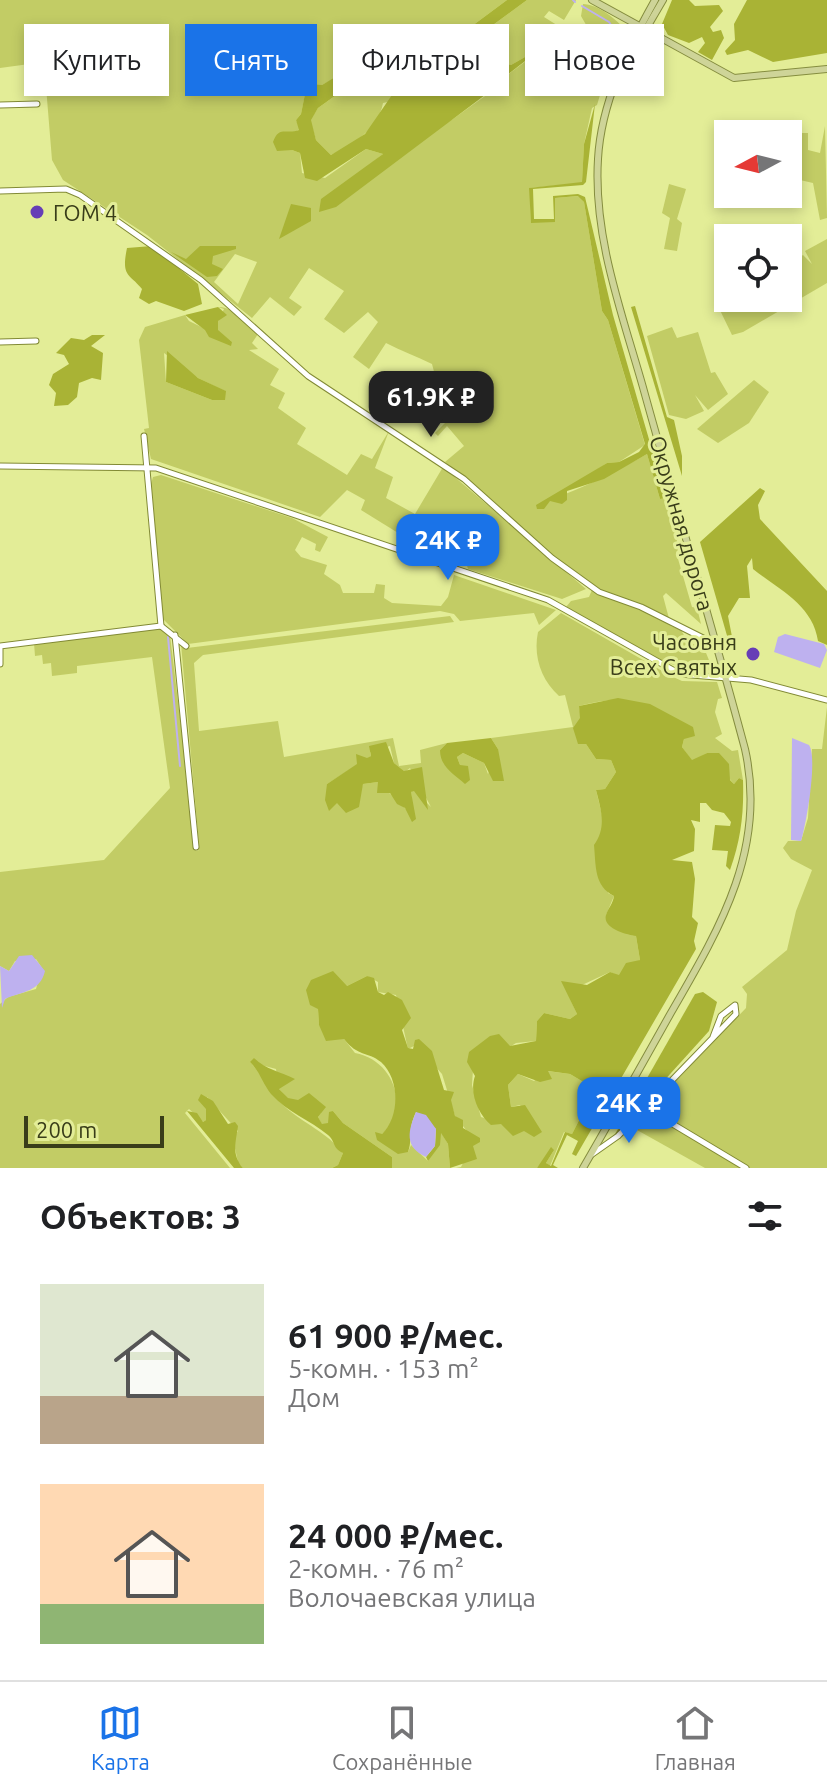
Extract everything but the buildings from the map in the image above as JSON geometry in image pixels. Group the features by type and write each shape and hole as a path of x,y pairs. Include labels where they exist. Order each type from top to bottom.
{"main road":[{"path":"592,0 633,24"},
{"name":"Окружная дорога","path":"644,24 655,0"},
{"name":"Окружная дорога","path":"646,24 663,0"},
{"path":"664,41 734,78 827,69"},
{"name":"Окружная дорога","path":"583,1168 718,929 741,873 751,824 752,786 726,676 603,239 598,158 603,125 612,96"}],"street":[{"path":"0,105 37,104"},
{"path":"0,191 71,190 157,246 201,280 312,379 464,479 552,558 589,585 717,645"},
{"path":"0,342 36,341"},
{"path":"144,436 161,626"},
{"path":"0,466 148,467 163,470 547,600 680,674 726,676 827,700"},
{"path":"0,664 0,648 161,626 186,646"},
{"path":"175,635 196,847"},
{"path":"590,1156 607,1145 646,1108 736,1014 735,1005 721,1016 713,1037"},
{"path":"646,1108 746,1168"}],"green space":[{"path":"0,0 507,0 475,24 333,24 333,79 322,85 317,85 317,24 185,24 185,96 305,96 301,114 296,120 300,129 295,132 292,150 300,153 302,173 325,178 366,149 383,154 360,172 453,119 485,96 509,96 509,74 525,61 525,96 600,96 597,105 592,108 584,144 582,183 530,188 531,222 555,222 555,198 579,196 584,202 602,311 608,320 645,445 619,462 607,463 550,500 647,454 660,499 666,498 679,549 676,552 692,607 697,608 701,624 666,593 663,596 671,626 681,630 688,642 704,648 713,670 674,665 656,658 566,607 571,601 589,597 594,585 553,556 445,462 464,446 447,426 438,436 435,433 454,414 452,403 437,383 432,364 386,343 369,369 353,357 378,322 368,312 344,333 324,319 344,291 309,268 289,298 302,307 294,316 270,297 252,318 147,235 63,180 52,160 47,96 169,96 169,24 24,24 24,65 0,68","holes":["235,254 257,262 238,304 214,282"]},
{"path":"507,0 527,0 494,24 475,24"},
{"path":"527,0 576,0 564,20 549,11 544,17 555,24 525,24 525,57 509,65 509,24 494,24"},
{"path":"672,0 689,0 695,6 719,5 723,11 710,27 713,32 721,30 724,38 712,60 698,52 705,43 702,37 689,43 668,35 662,24"},
{"path":"747,0 827,0 827,53 773,62 748,50 727,55 725,51 735,40 734,24"},
{"path":"583,4 606,13 619,24 586,24 581,16"},
{"path":"525,57 525,61 509,74 511,65"},
{"path":"333,78 335,96 318,108 311,120 316,140 331,155 365,134 391,96 484,96 336,207 319,212 321,199 383,154 366,149 317,181 305,178 300,153 277,151 273,142 275,137 281,132 299,130 296,120 301,114 305,96 317,96 317,85"},
{"path":"335,96 420,96 383,103 370,128 356,141 331,155 316,140 310,120 318,108"},
{"path":"595,104 586,182 583,185 533,189 534,219 554,219 553,196 578,194 585,197 613,315 666,498 660,499 647,454 604,479 567,491 567,500 562,504 550,501 544,509 537,509 536,505 607,463 619,462 639,452 645,444 608,320 602,311 584,202 578,196 555,198 555,222 531,223 529,188 582,182 584,144"},
{"path":"825,126 827,218 820,220 813,183 802,180 802,133 808,133 808,150 820,153"},
{"path":"669,184 686,189 677,219 682,223 677,251 664,249 670,218 662,213"},
{"path":"291,204 311,208 311,221 279,239"},
{"path":"827,239 827,283 802,298 802,256 812,264 805,251"},
{"path":"152,246 198,284 202,304 184,311 156,301 149,304 139,298 142,289 126,269 127,248"},
{"path":"200,246 236,246 236,249 213,256 212,264 223,269 217,276 207,277 171,252 186,259"},
{"path":"635,306 667,417 674,420 682,456 682,476 631,307"},
{"path":"218,307 235,312 258,334 252,343 258,349 249,350 279,369 270,385 285,393 278,408 306,428 297,444 347,475 361,454 372,459 389,431 375,468 393,477 386,498 415,514 443,467 586,589 562,599 468,569 466,562 488,542 463,526 456,536 448,531 445,535 423,516 403,536 361,510 365,500 347,490 320,517 151,459 144,429 149,428 139,340 145,327 185,315 189,321 232,342 218,331 218,321 224,309","holes":["164,353 198,378 225,391 212,400 166,382"]},
{"path":"218,307 227,315 218,321 218,330 232,342 231,346 209,337 205,330 185,315"},
{"path":"721,312 777,312 743,332 732,335"},
{"path":"672,327 677,338 698,332 711,373 715,372 728,394 708,410 695,395 704,411 686,419 669,415 647,336"},
{"path":"92,335 105,335 91,346 103,353 101,380 92,378 79,383 77,397 68,405 54,406 56,393 49,385 53,374 69,364 64,355 56,353 71,338 84,340"},
{"path":"167,351 198,378 226,391 225,400 212,400 166,382"},
{"path":"754,380 769,392 749,423 718,443 697,429"},
{"path":"161,475 292,518 328,537 320,552 315,550 316,544 302,537 295,550 301,557 327,565 324,574 340,585 343,593 374,593 376,584 385,585 384,598 392,603 441,606 448,597 454,575 556,610 539,625 534,613 460,621 454,614 440,611 188,644 163,619 151,484 153,477"},
{"path":"760,488 765,491 758,505 760,519 827,591 827,645 818,641 815,628 802,608 753,569 752,558 747,566 750,598 739,598 728,616 734,647 730,646 700,542"},
{"path":"561,613 682,681 717,682 722,698 718,699 715,712 722,734 715,738 732,751 738,750 743,780 739,778 734,784 707,753 692,761 682,747 684,739 637,703 614,700 579,706 586,744 596,759 611,760 616,772 605,789 596,790 602,815 608,893 614,896 606,915 636,936 640,960 619,976 610,972 567,992 577,1014 570,1019 544,1013 537,1021 536,1041 516,1043 473,1070 472,1085 481,1117 524,1131 537,1129 520,1105 511,1107 508,1085 518,1074 534,1081 547,1071 570,1074 595,1089 572,1134 564,1132 550,1166 546,1163 554,1150 537,1168 456,1168 461,1167 472,1145 471,1136 455,1116 442,1074 416,1045 408,1049 396,995 378,992 378,982 367,976 347,986 318,1009 319,1025 344,1039 355,1053 368,1057 388,1074 394,1086 395,1111 391,1123 382,1134 408,1152 411,1145 428,1161 441,1132 448,1144 450,1168 392,1168 392,1157 343,1123 333,1111 328,1124 322,1125 318,1117 321,1113 287,1098 279,1089 276,1069 250,1062 279,1101 330,1139 343,1153 338,1165 332,1168 243,1168 238,1162 233,1139 238,1131 207,1097 206,1120 203,1122 189,1109 185,1113 230,1168 0,1168 0,1004 8,997 36,989 42,968 36,959 15,961 9,971 0,966 0,872 104,860 170,788 152,657 77,666 77,673 52,676 51,663 43,664 42,655 35,656 34,643 154,629 163,629 170,635 196,851 199,844 181,644 187,648 450,616 454,622 203,655 194,663 199,731 278,721 284,757 393,738 399,766 421,763 420,750 447,743 440,750 460,765 457,757 463,753 484,763 488,774 498,749 491,738 573,727 565,695 559,696 553,690 540,667 538,632","holes":["390,746 394,763 405,772 410,768 431,807 414,790 411,792 413,816 378,782 363,784 358,798 334,803 327,784 371,756 370,752"]},
{"path":"618,698 650,704 693,727 695,736 684,739 682,747 692,760 707,753 719,753 729,764 730,780 734,784 739,778 743,780 739,837 730,870 726,866 728,851 712,850 715,825 730,826 731,822 724,813 700,803 700,822 691,820 695,829 694,851 672,860 692,862 695,879 692,917 698,923 694,941 696,949 576,1156 572,1154 578,1141 567,1135 553,1165 558,1168 537,1168 551,1147 554,1150 546,1163 551,1166 565,1132 572,1134 595,1089 570,1074 548,1071 552,1079 540,1082 518,1074 508,1085 511,1107 525,1105 542,1132 534,1137 524,1131 513,1136 501,1124 491,1125 482,1115 474,1096 475,1076 467,1062 469,1052 490,1036 499,1034 510,1046 536,1041 537,1021 544,1013 570,1019 577,1014 561,981 587,985 610,972 619,975 626,963 640,960 636,936 616,930 606,920 614,896 599,881 596,868 594,845 602,818 596,790 605,789 616,772 611,760 596,759 586,744 578,744 573,728 580,718 579,706"},
{"path":"827,707 827,1168 705,1168 637,1130 651,1107 746,1008 747,994 742,987 787,950 796,911 812,870 791,859 783,848 788,841 801,841 808,818 812,749 822,749"},
{"path":"491,738 498,749 504,781 493,781 484,763 463,753 457,757 460,765 468,766 470,780 465,784 442,761 440,750 447,743"},
{"path":"386,742 394,763 404,771 422,767 428,810 414,791 411,792 416,819 412,822 405,808 397,804 390,793 377,793 378,782 363,784 359,807 346,813 337,803 329,811 325,800 327,784 357,764 356,754 367,758 371,756 369,746"},
{"path":"333,971 347,986 367,976 374,978 378,992 384,995 388,992 402,1000 411,1018 402,1030 408,1048 413,1049 415,1040 419,1039 432,1051 444,1090 454,1092 451,1100 455,1116 463,1120 463,1128 480,1138 480,1142 473,1146 477,1159 450,1168 448,1144 441,1133 440,1145 428,1161 426,1157 435,1146 436,1129 416,1112 408,1152 398,1154 377,1140 375,1132 382,1134 388,1127 395,1108 392,1078 381,1062 354,1049 344,1039 326,1041 319,1025 318,1009 310,1005 306,990 311,980"},
{"path":"703,992 717,1002 709,1031 614,1136 695,994"},
{"path":"254,1058 268,1068 295,1079 279,1089 288,1098 298,1100 309,1093 326,1107 318,1117 322,1124 328,1123 329,1112 333,1111 343,1123 392,1157 392,1168 332,1168 338,1165 343,1153 328,1135 271,1094 250,1062"},
{"path":"201,1094 213,1101 228,1124 235,1122 238,1126 236,1153 243,1168 234,1168 187,1111 197,1113 203,1122 206,1120 206,1109 198,1100"}],"shaded area":[{"path":"785,634 824,644 827,650 820,668 774,652 778,637"},
{"path":"792,738 809,745 811,752 810,792 801,841 791,840"},
{"path":"32,955 45,971 43,978 30,990 5,999 2,1008 0,966 9,971 19,956"},
{"path":"416,1112 426,1115 436,1129 435,1146 426,1157 411,1143 411,1126"}],"waterway":[{"path":"582,6 610,24"},
{"path":"168,637 180,766"}],"place":[{"name":"ГОМ 4","path":"37,212"},
{"name":"Часовня Всех Святых","path":"753,654"}]}
